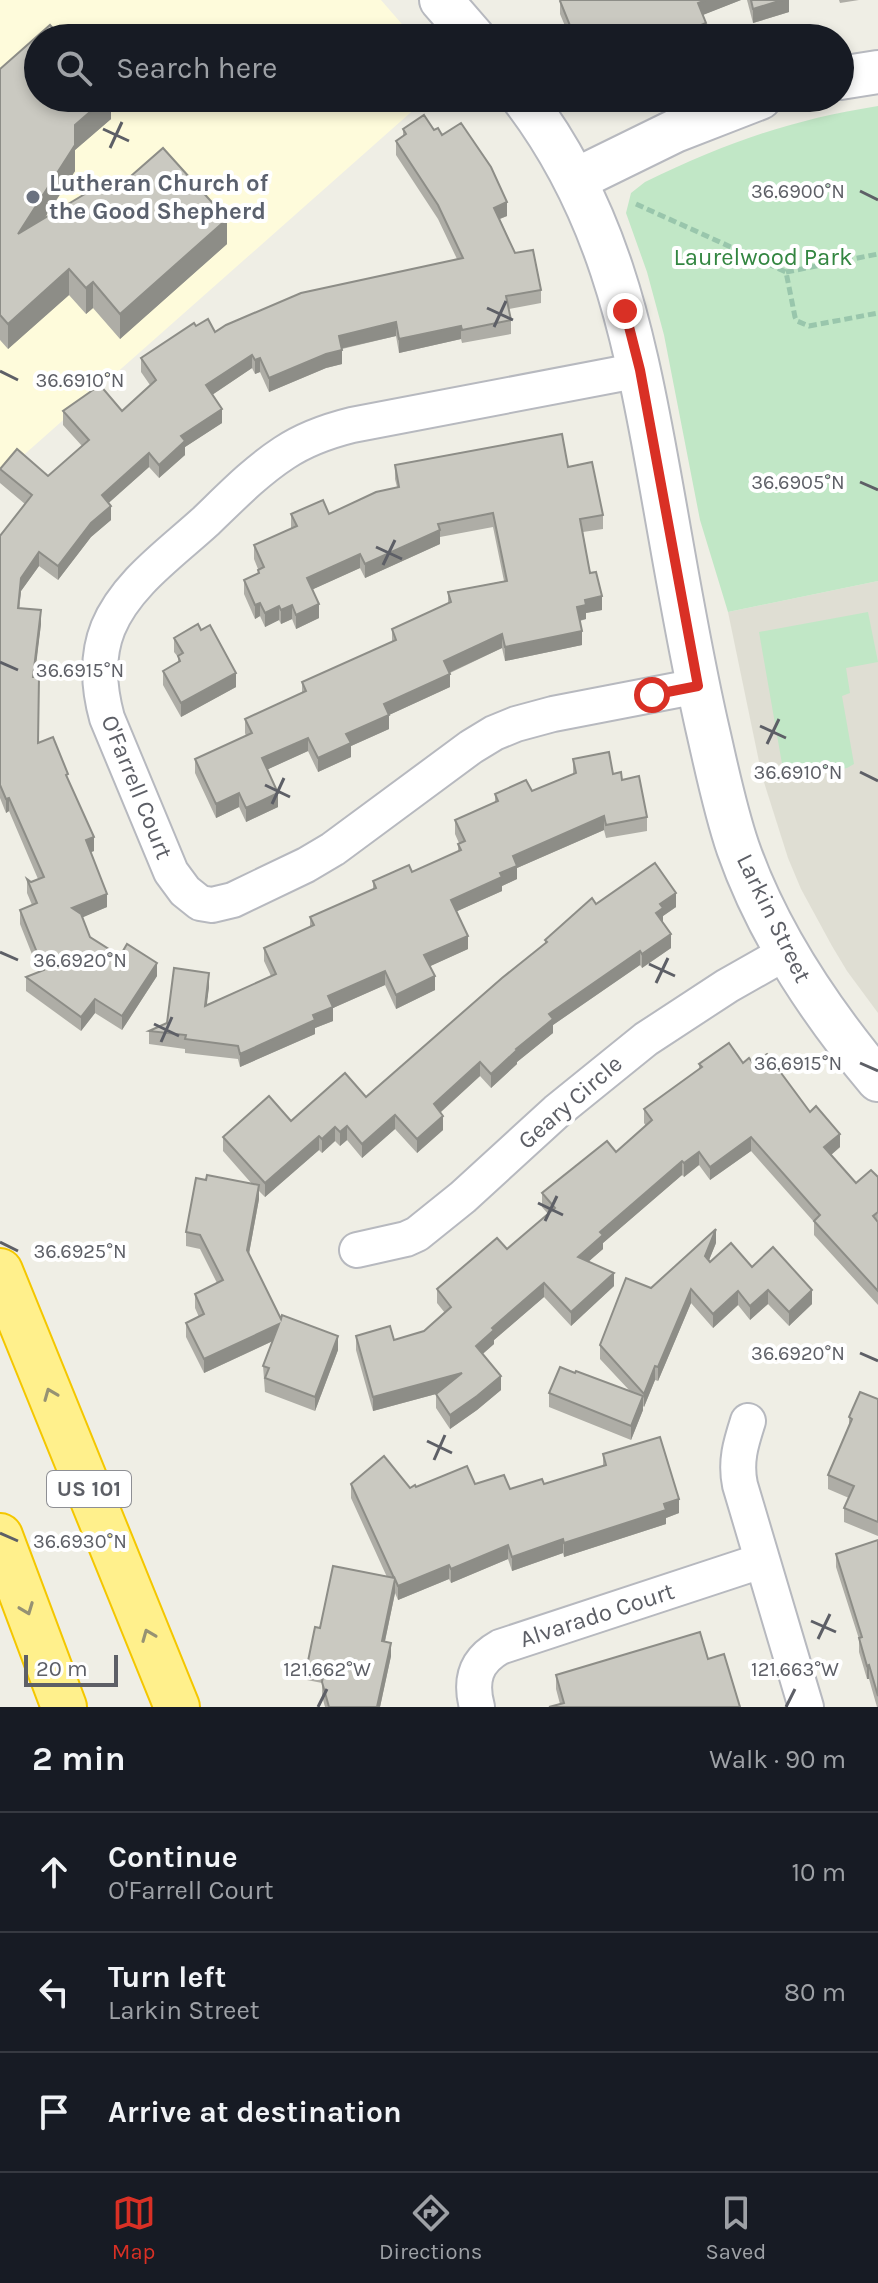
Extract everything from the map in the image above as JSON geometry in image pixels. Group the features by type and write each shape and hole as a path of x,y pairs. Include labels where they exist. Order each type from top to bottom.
{"highway":[{"name":"US 101","path":"0,1271 177,1707"},
{"path":"0,1536 64,1707"}],"street":[{"path":"441,0 462,24"},
{"path":"854,76 878,72"},
{"name":"Larkin Street","path":"533,112 555,143 575,180 598,227 613,269 640,370 698,686 718,778 739,849 752,883 810,992 878,1080"},
{"path":"575,180 720,112"},
{"name":"O'Farrell Court","path":"640,370 352,425 309,439 285,452 260,471 125,598 107,630 102,649 99,673 101,695 107,718 171,872 192,898 212,905 233,900 333,849 494,733 553,714 698,686"},
{"name":"Geary Circle","path":"357,1250 417,1234 463,1197 557,1111 646,1039 787,952"},
{"path":"748,1421 737,1468 761,1561 806,1707"},
{"name":"Alvarado Court","path":"477,1707 473,1693 477,1669 500,1647 761,1561"}],"path":[{"path":"636,204 786,272 878,254"},
{"path":"786,272 795,317 803,324 809,326 878,313"}],"shaded area":[{"path":"0,0 381,0 402,24 24,24 24,112 411,112 0,476"},
{"path":"878,581 878,1013 832,946 788,858 762,776 728,612"}],"green space":[{"name":"Laurelwood Park","path":"878,106 878,581 728,612 700,520 664,335 647,272 626,213 631,193 645,182 674,168 758,135"},
{"path":"868,612 878,662 846,668 850,693 842,696 854,764 785,781 759,632"}],"building":[{"path":"706,0 698,3 706,23 569,24 560,1"},
{"path":"751,0 782,0 753,9"},
{"name":"Lutheran Church of the Good Shepherd","path":"24,48 24,112 90,112 75,125 75,145 18,234 105,182 123,183 163,148 227,219 120,314 93,282 86,288 69,269 8,324 0,315 0,69"},
{"path":"424,115 434,130 438,128 442,135 461,123 491,167 507,202 494,208 515,253 533,250 541,290 506,296 511,320 462,330 461,326 399,339 396,322 339,336 342,350 269,378 260,358 255,360 252,355 206,385 222,409 181,436 185,441 159,465 149,453 102,495 111,506 91,523 58,566 39,552 21,578 18,608 41,610 33,677 39,677 38,743 53,737 94,837 86,840 107,894 72,908 81,914 90,937 120,956 127,944 157,963 122,1016 95,999 81,1017 26,977 44,970 20,910 37,903 27,879 31,882 44,877 9,798 6,799 0,785 0,536 32,495 0,469 17,449 48,476 89,440 63,411 100,385 122,411 156,380 141,358 194,323 196,326 208,319 215,332 301,293 463,258 438,205 396,141 406,134 403,129"},
{"path":"562,434 568,467 592,462 603,515 580,519 590,573 596,572 602,596 585,600 586,605 577,607 582,631 505,647 502,634 444,661 450,674 384,704 389,715 346,734 351,743 318,758 308,738 262,758 278,793 246,808 239,793 216,804 195,759 252,733 245,719 306,691 302,682 396,640 392,629 451,602 448,592 507,581 493,513 438,524 440,530 365,564 360,554 307,578 319,604 296,615 292,605 281,610 279,606 265,613 260,603 255,605 244,580 264,567 254,545 297,526 291,514 323,500 329,514 376,492 399,487 395,465"},
{"path":"198,624 201,630 210,625 236,673 181,703 163,671 180,661 178,656 183,653 174,638"},
{"path":"609,752 613,774 621,772 622,780 639,776 647,817 606,825 604,816 513,856 517,866 500,873 502,877 451,900 468,936 424,955 435,976 396,995 385,971 328,996 333,1007 313,1015 315,1020 240,1054 238,1046 149,1031 167,1023 174,968 209,973 205,1006 276,974 264,948 314,925 310,917 376,888 373,881 409,865 412,872 461,850 458,844 465,841 455,820 498,801 495,794 526,780 532,791 576,773 573,759"},
{"path":"655,863 676,893 660,904 663,908 656,913 671,934 642,954 640,951 549,1014 553,1019 491,1074 480,1062 434,1104 443,1116 417,1139 395,1115 362,1144 347,1126 340,1132 335,1127 322,1139 319,1136 265,1183 223,1137 269,1096 291,1121 345,1073 366,1097 547,942 545,940 592,898 596,904"},
{"path":"729,1043 743,1063 749,1058 753,1063 767,1054 810,1112 816,1106 840,1134 824,1147 856,1183 871,1170 878,1177 878,1212 873,1216 878,1222 878,1291 814,1221 820,1215 751,1137 710,1167 699,1152 684,1163 682,1161 600,1232 603,1235 578,1257 614,1273 571,1312 544,1283 492,1328 494,1330 476,1346 501,1376 450,1415 436,1394 462,1373 373,1397 356,1336 390,1326 394,1340 424,1331 451,1307 437,1289 497,1238 507,1249 555,1208 542,1193 607,1141 616,1152 652,1120 644,1109"},
{"path":"207,1175 259,1185 247,1250 281,1319 282,1315 338,1336 315,1397 265,1378 269,1368 263,1366 279,1324 204,1359 186,1323 204,1314 195,1294 223,1280 200,1235 186,1232 196,1178 206,1180"},
{"path":"716,1229 705,1256 710,1262 731,1243 752,1267 773,1247 812,1290 789,1312 768,1290 750,1306 738,1291 713,1314 691,1289 644,1394 600,1345 626,1278 651,1288"},
{"path":"560,1367 643,1396 631,1426 549,1393"},
{"path":"860,1392 878,1399 878,1522 844,1508 854,1486 828,1475"},
{"path":"660,1437 679,1499 664,1504 666,1510 512,1557 508,1545 451,1569 449,1565 398,1586 395,1579 382,1641 391,1643 377,1707 329,1707 322,1682 324,1670 307,1666 315,1627 320,1628 333,1566 394,1578 351,1484 384,1456 410,1488 467,1466 475,1484 504,1475 510,1489 542,1479 544,1484 606,1465 603,1454"},
{"path":"878,1540 878,1696 836,1554"},
{"path":"700,1632 708,1659 724,1654 740,1707 549,1707 564,1703 556,1675"}],"place":[{"name":"Lutheran Church of the Good Shepherd","path":"33,197"}],"route":[{"path":"625,311 640,370 698,686 652,695"}]}
